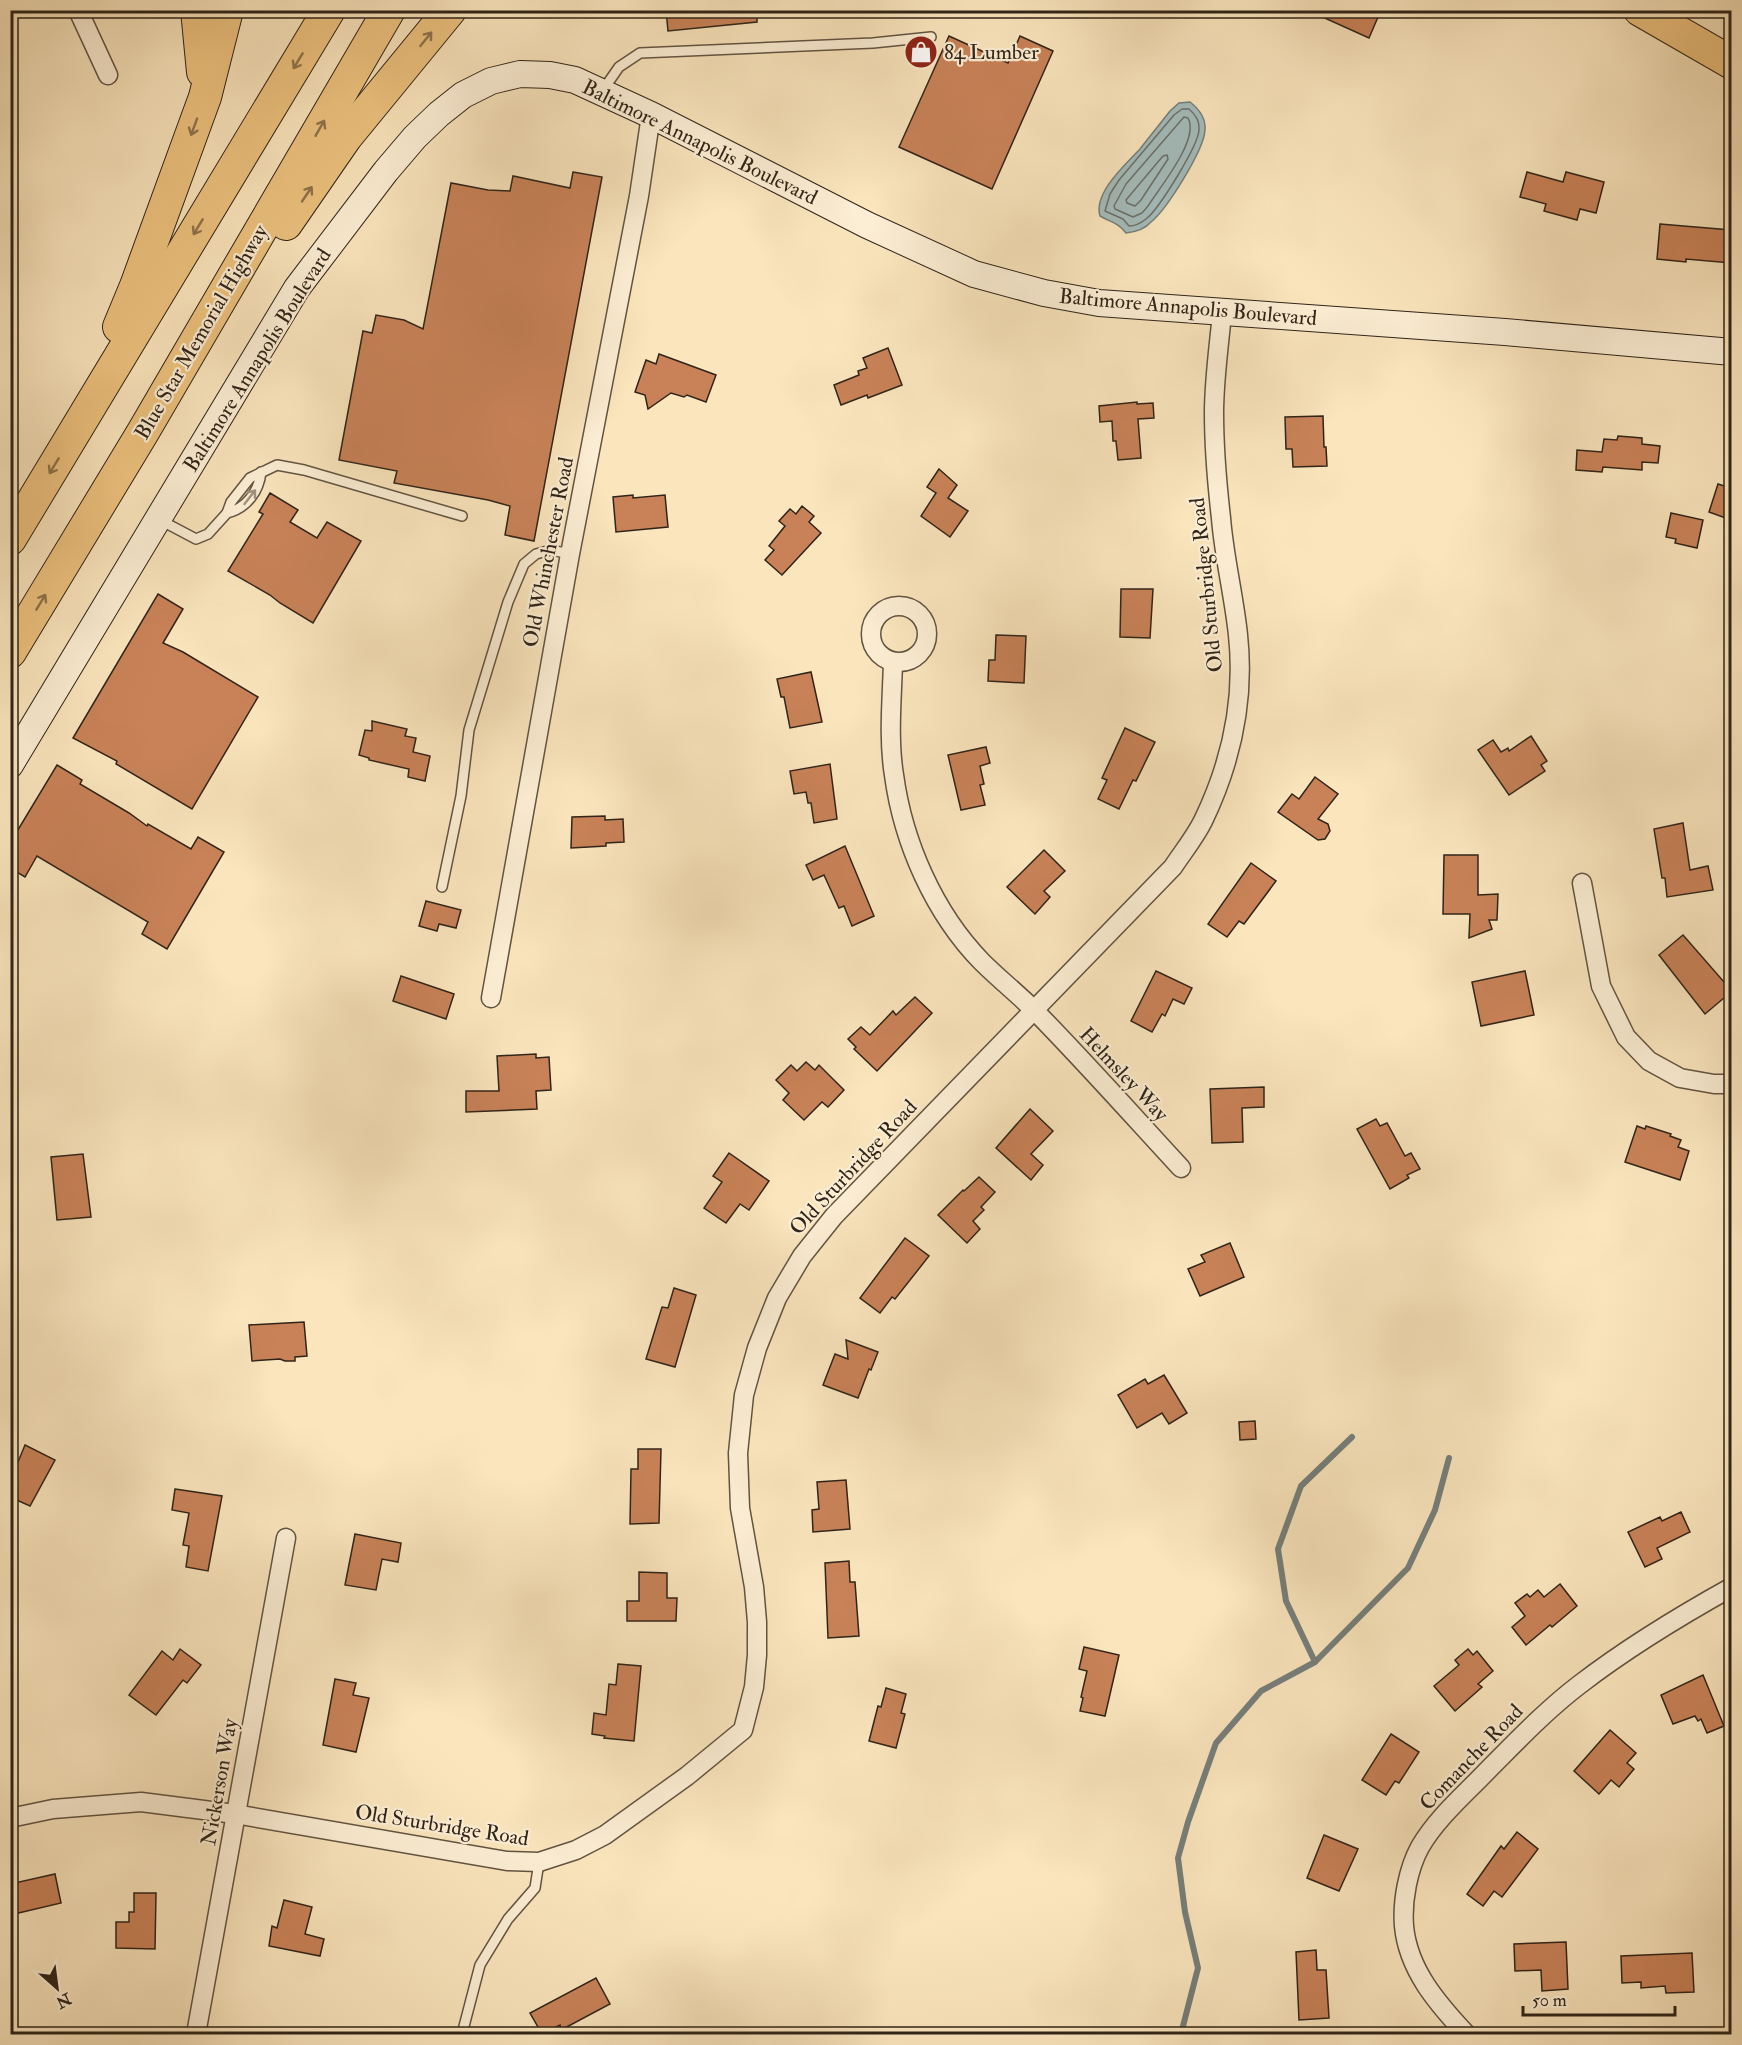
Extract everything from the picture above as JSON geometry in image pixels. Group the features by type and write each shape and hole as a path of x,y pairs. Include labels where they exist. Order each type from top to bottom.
{"highway":[{"path":"197,10 205,98"},
{"path":"76,429 136,286 205,98 227,10"},
{"path":"10,539 329,10"},
{"name":"Blue Star Memorial Highway","path":"10,652 143,432 388,10"},
{"path":"143,432 346,137 450,10"},
{"path":"1629,10 1702,47"},
{"path":"1640,10 1731,63"}],"street":[{"path":"78,10 108,75"},
{"name":"Baltimore Annapolis Boulevard","path":"10,765 297,288 386,171 415,138 439,114 463,95 491,81 520,75 550,75 575,80 651,115 867,225 974,274 1044,293 1099,303 1505,332 1731,352"},
{"name":"Old Whinchester Road","path":"491,998 570,554 639,196 651,115"},
{"name":"Old Sturbridge Road","path":"10,1818 53,1809 141,1802 236,1814 507,1861 539,1862 576,1850 605,1835 687,1776 743,1730 754,1687 757,1622 754,1587 740,1508 738,1453 744,1395 758,1348 777,1298 802,1256 834,1216 1173,867 1202,823 1220,782 1234,734 1239,698 1240,664 1238,634 1221,522 1214,422 1222,313"},
{"name":"Helmsley Way","path":"893,662 891,734 894,775 901,811 913,849 929,886 950,923 981,961 1034,1010 1181,1168"},
{"path":"1582,883 1601,986 1626,1036 1649,1061 1680,1078 1714,1084 1731,1084"},
{"name":"Nickerson Way","path":"196,2034 286,1538"},
{"name":"Comanche Road","path":"1466,2034 1426,1987 1407,1945 1404,1925 1405,1904 1409,1875 1419,1849 1435,1824 1538,1720 1577,1686 1644,1637 1731,1587"}],"lane":[{"path":"602,92 619,67 640,53 873,43 932,37"},
{"path":"158,518 196,539 208,534 227,513 240,510 260,485 261,472 278,465 304,470 462,516"},
{"path":"442,887 461,796 469,730 508,602 524,564 536,554 551,550 570,554"},
{"path":"462,2034 480,1965 508,1919 535,1888 539,1862"}],"water":[{"path":"1190,102 1199,111 1204,122 1205,130 1198,151 1184,179 1158,215 1143,228 1126,233 1100,216 1101,198 1119,171 1170,111 1179,103"}],"building":[{"path":"666,10 757,10 757,22 668,31"},
{"path":"1307,10 1381,10 1369,38"},
{"path":"949,36 1008,63 1020,36 1053,51 992,189 899,147"},
{"path":"573,172 602,177 534,541 505,535 510,506 394,483 397,471 339,460 363,331 372,333 376,315 404,320 423,329 451,183 488,190 510,191 513,176 570,188"},
{"path":"1527,172 1563,182 1566,172 1604,182 1596,213 1580,209 1577,220 1544,211 1546,204 1520,197"},
{"path":"1660,224 1731,230 1731,263 1657,259"},
{"path":"888,348 902,385 841,405 834,385 859,375 858,371 867,368 863,358"},
{"path":"659,354 716,375 706,402 687,395 684,397 671,393 648,409 645,395 635,392 646,360 656,364"},
{"path":"1137,402 1137,404 1153,403 1154,418 1138,419 1141,458 1118,460 1116,441 1113,441 1112,421 1100,422 1099,406"},
{"path":"1323,416 1327,466 1293,467 1292,449 1286,449 1285,417"},
{"path":"1618,436 1642,438 1642,444 1660,446 1658,463 1642,462 1642,470 1603,467 1602,472 1576,470 1577,450 1602,452 1604,439 1617,440"},
{"path":"939,469 957,485 948,498 968,511 950,537 921,516 936,493 927,487"},
{"path":"1718,484 1731,488 1731,520 1709,512"},
{"path":"270,493 298,510 290,522 317,538 327,522 361,541 313,623 228,571 263,514 259,512"},
{"path":"633,495 633,498 665,495 668,527 616,532 613,497"},
{"path":"802,506 814,516 809,522 821,533 782,575 765,560 774,550 769,546 785,526 779,521 790,509 796,514"},
{"path":"1671,513 1703,520 1697,548 1675,543 1676,539 1666,537"},
{"path":"1121,589 1153,589 1150,638 1120,637"},
{"path":"158,594 183,609 163,643 183,652 258,697 192,809 116,764 117,761 73,738"},
{"path":"996,635 1026,636 1024,683 988,681 989,660 995,660"},
{"path":"811,672 822,722 790,728 784,697 781,697 777,679"},
{"path":"372,721 407,729 405,736 416,738 413,752 430,756 425,781 408,777 409,769 369,760 359,755 365,730 372,731"},
{"path":"1125,728 1155,742 1119,809 1098,799 1107,780 1102,778"},
{"path":"1531,736 1547,761 1541,765 1545,771 1509,795 1478,750 1493,740 1501,752 1508,748 1509,751"},
{"path":"986,747 990,763 980,766 984,784 980,785 985,805 961,810 948,755"},
{"path":"830,764 837,819 814,823 811,803 808,803 806,792 794,794 790,771"},
{"path":"57,765 82,780 80,784 147,826 148,824 191,849 198,837 224,852 167,949 142,934 148,922 37,856 25,877 10,868 10,843"},
{"path":"1315,777 1338,794 1318,819 1328,824 1330,831 1325,839 1318,840 1278,812 1292,794 1299,799"},
{"path":"605,816 605,820 623,819 624,842 606,843 606,846 571,848 572,817"},
{"path":"1683,823 1690,870 1708,866 1713,890 1667,897 1654,829"},
{"path":"845,846 874,916 852,926 844,906 839,908 824,875 813,880 806,865"},
{"path":"1044,850 1065,871 1044,891 1050,897 1035,914 1007,887"},
{"path":"1444,855 1478,855 1478,895 1498,894 1497,920 1489,920 1492,929 1469,938 1470,914 1443,914"},
{"path":"1251,863 1276,881 1244,924 1239,921 1227,937 1208,924"},
{"path":"426,901 461,910 456,928 439,924 437,931 419,926"},
{"path":"1683,935 1731,990 1705,1014 1659,955"},
{"path":"1156,971 1192,988 1184,1004 1173,999 1165,1016 1162,1014 1152,1032 1131,1021"},
{"path":"1525,971 1534,1015 1481,1026 1472,982"},
{"path":"401,976 454,994 446,1019 393,1001"},
{"path":"915,997 932,1013 877,1071 854,1049 856,1047 848,1039 861,1027 870,1035 893,1011 896,1015"},
{"path":"536,1054 536,1058 549,1057 551,1090 536,1091 537,1109 466,1112 466,1091 499,1091 497,1056"},
{"path":"806,1062 815,1070 819,1065 844,1090 828,1107 822,1102 804,1120 783,1100 789,1093 776,1080 791,1065 797,1071"},
{"path":"1264,1087 1264,1107 1242,1108 1243,1142 1212,1143 1210,1089"},
{"path":"1030,1109 1053,1131 1031,1154 1043,1165 1031,1180 996,1148"},
{"path":"1376,1119 1380,1126 1387,1123 1405,1156 1411,1153 1420,1169 1407,1175 1409,1178 1390,1189 1357,1129"},
{"path":"1637,1126 1645,1129 1646,1126 1671,1134 1670,1136 1681,1140 1678,1147 1689,1151 1680,1180 1625,1162"},
{"path":"729,1153 769,1181 749,1210 740,1204 726,1223 704,1208 722,1182 713,1176"},
{"path":"83,1154 91,1217 57,1220 51,1157"},
{"path":"979,1177 995,1192 981,1207 984,1210 973,1221 980,1229 967,1243 938,1215"},
{"path":"905,1238 929,1256 895,1299 892,1297 880,1313 860,1298"},
{"path":"1230,1243 1244,1277 1200,1296 1188,1269 1205,1262 1201,1255"},
{"path":"674,1288 696,1295 675,1367 646,1359 662,1307 668,1308"},
{"path":"304,1322 307,1356 295,1357 295,1361 280,1359 252,1361 249,1325"},
{"path":"846,1340 878,1352 858,1398 823,1385 835,1354 848,1359"},
{"path":"1164,1375 1187,1413 1169,1424 1162,1413 1137,1428 1118,1395 1145,1379 1148,1384"},
{"path":"1255,1421 1256,1439 1240,1440 1239,1422"},
{"path":"25,1445 55,1460 30,1506 10,1497 10,1473 15,1463 18,1462"},
{"path":"638,1449 661,1449 659,1523 630,1524 631,1469 638,1469"},
{"path":"846,1480 850,1529 813,1532 812,1510 819,1509 817,1482"},
{"path":"175,1489 222,1496 208,1571 186,1567 189,1546 183,1545 189,1513 172,1510"},
{"path":"1681,1512 1690,1532 1657,1548 1662,1559 1645,1567 1628,1532 1660,1517 1662,1521"},
{"path":"355,1534 401,1543 398,1562 382,1559 376,1590 345,1585"},
{"path":"849,1561 850,1582 855,1582 859,1636 828,1638 825,1563"},
{"path":"639,1572 667,1573 667,1598 677,1598 676,1621 627,1621 627,1601 639,1601"},
{"path":"1560,1584 1577,1606 1526,1645 1512,1627 1525,1616 1515,1603 1527,1594 1530,1597 1538,1590 1544,1597"},
{"path":"1084,1647 1119,1655 1105,1716 1080,1711 1087,1671 1079,1669"},
{"path":"180,1649 201,1665 187,1683 183,1680 156,1715 129,1695 162,1651 173,1660"},
{"path":"1468,1649 1473,1655 1477,1651 1493,1671 1478,1684 1482,1687 1455,1711 1434,1686 1459,1665 1455,1660"},
{"path":"618,1664 641,1666 634,1741 604,1738 605,1736 592,1734 594,1713 606,1715 609,1684 616,1685"},
{"path":"1703,1675 1724,1726 1707,1733 1701,1719 1698,1721 1695,1716 1673,1724 1661,1695"},
{"path":"335,1679 356,1683 353,1695 369,1698 356,1752 323,1745"},
{"path":"886,1688 906,1694 901,1713 905,1714 896,1748 869,1741 878,1706 881,1707"},
{"path":"1610,1730 1636,1753 1627,1763 1634,1769 1619,1787 1611,1780 1599,1794 1574,1771"},
{"path":"1391,1734 1419,1752 1399,1783 1395,1781 1386,1795 1362,1780"},
{"path":"1517,1832 1538,1849 1502,1897 1494,1891 1483,1906 1467,1894 1501,1846 1504,1849"},
{"path":"1324,1835 1358,1849 1339,1891 1307,1878"},
{"path":"55,1874 61,1903 10,1915 10,1884"},
{"path":"134,1893 156,1893 155,1949 116,1948 116,1922 129,1922 129,1912 134,1912"},
{"path":"284,1900 312,1907 305,1934 324,1939 320,1956 269,1946 272,1926 277,1928"},
{"path":"1566,1942 1568,1989 1542,1991 1541,1970 1515,1971 1514,1944"},
{"path":"1316,1950 1317,1970 1326,1970 1329,2018 1299,2020 1296,1952"},
{"path":"1692,1953 1694,1992 1666,1993 1665,1986 1641,1988 1641,1982 1622,1983 1621,1956"},
{"path":"596,1978 610,2004 561,2030 560,2025 542,2034 530,2013"}],"waterway":[{"path":"1315,1662 1286,1601 1278,1549 1301,1486 1352,1437"},
{"path":"1181,2034 1198,1968 1185,1912 1178,1858 1216,1743 1261,1691 1315,1662 1408,1568 1435,1510 1449,1458"}],"place":[{"name":"84 Lumber","path":"921,52"}]}
